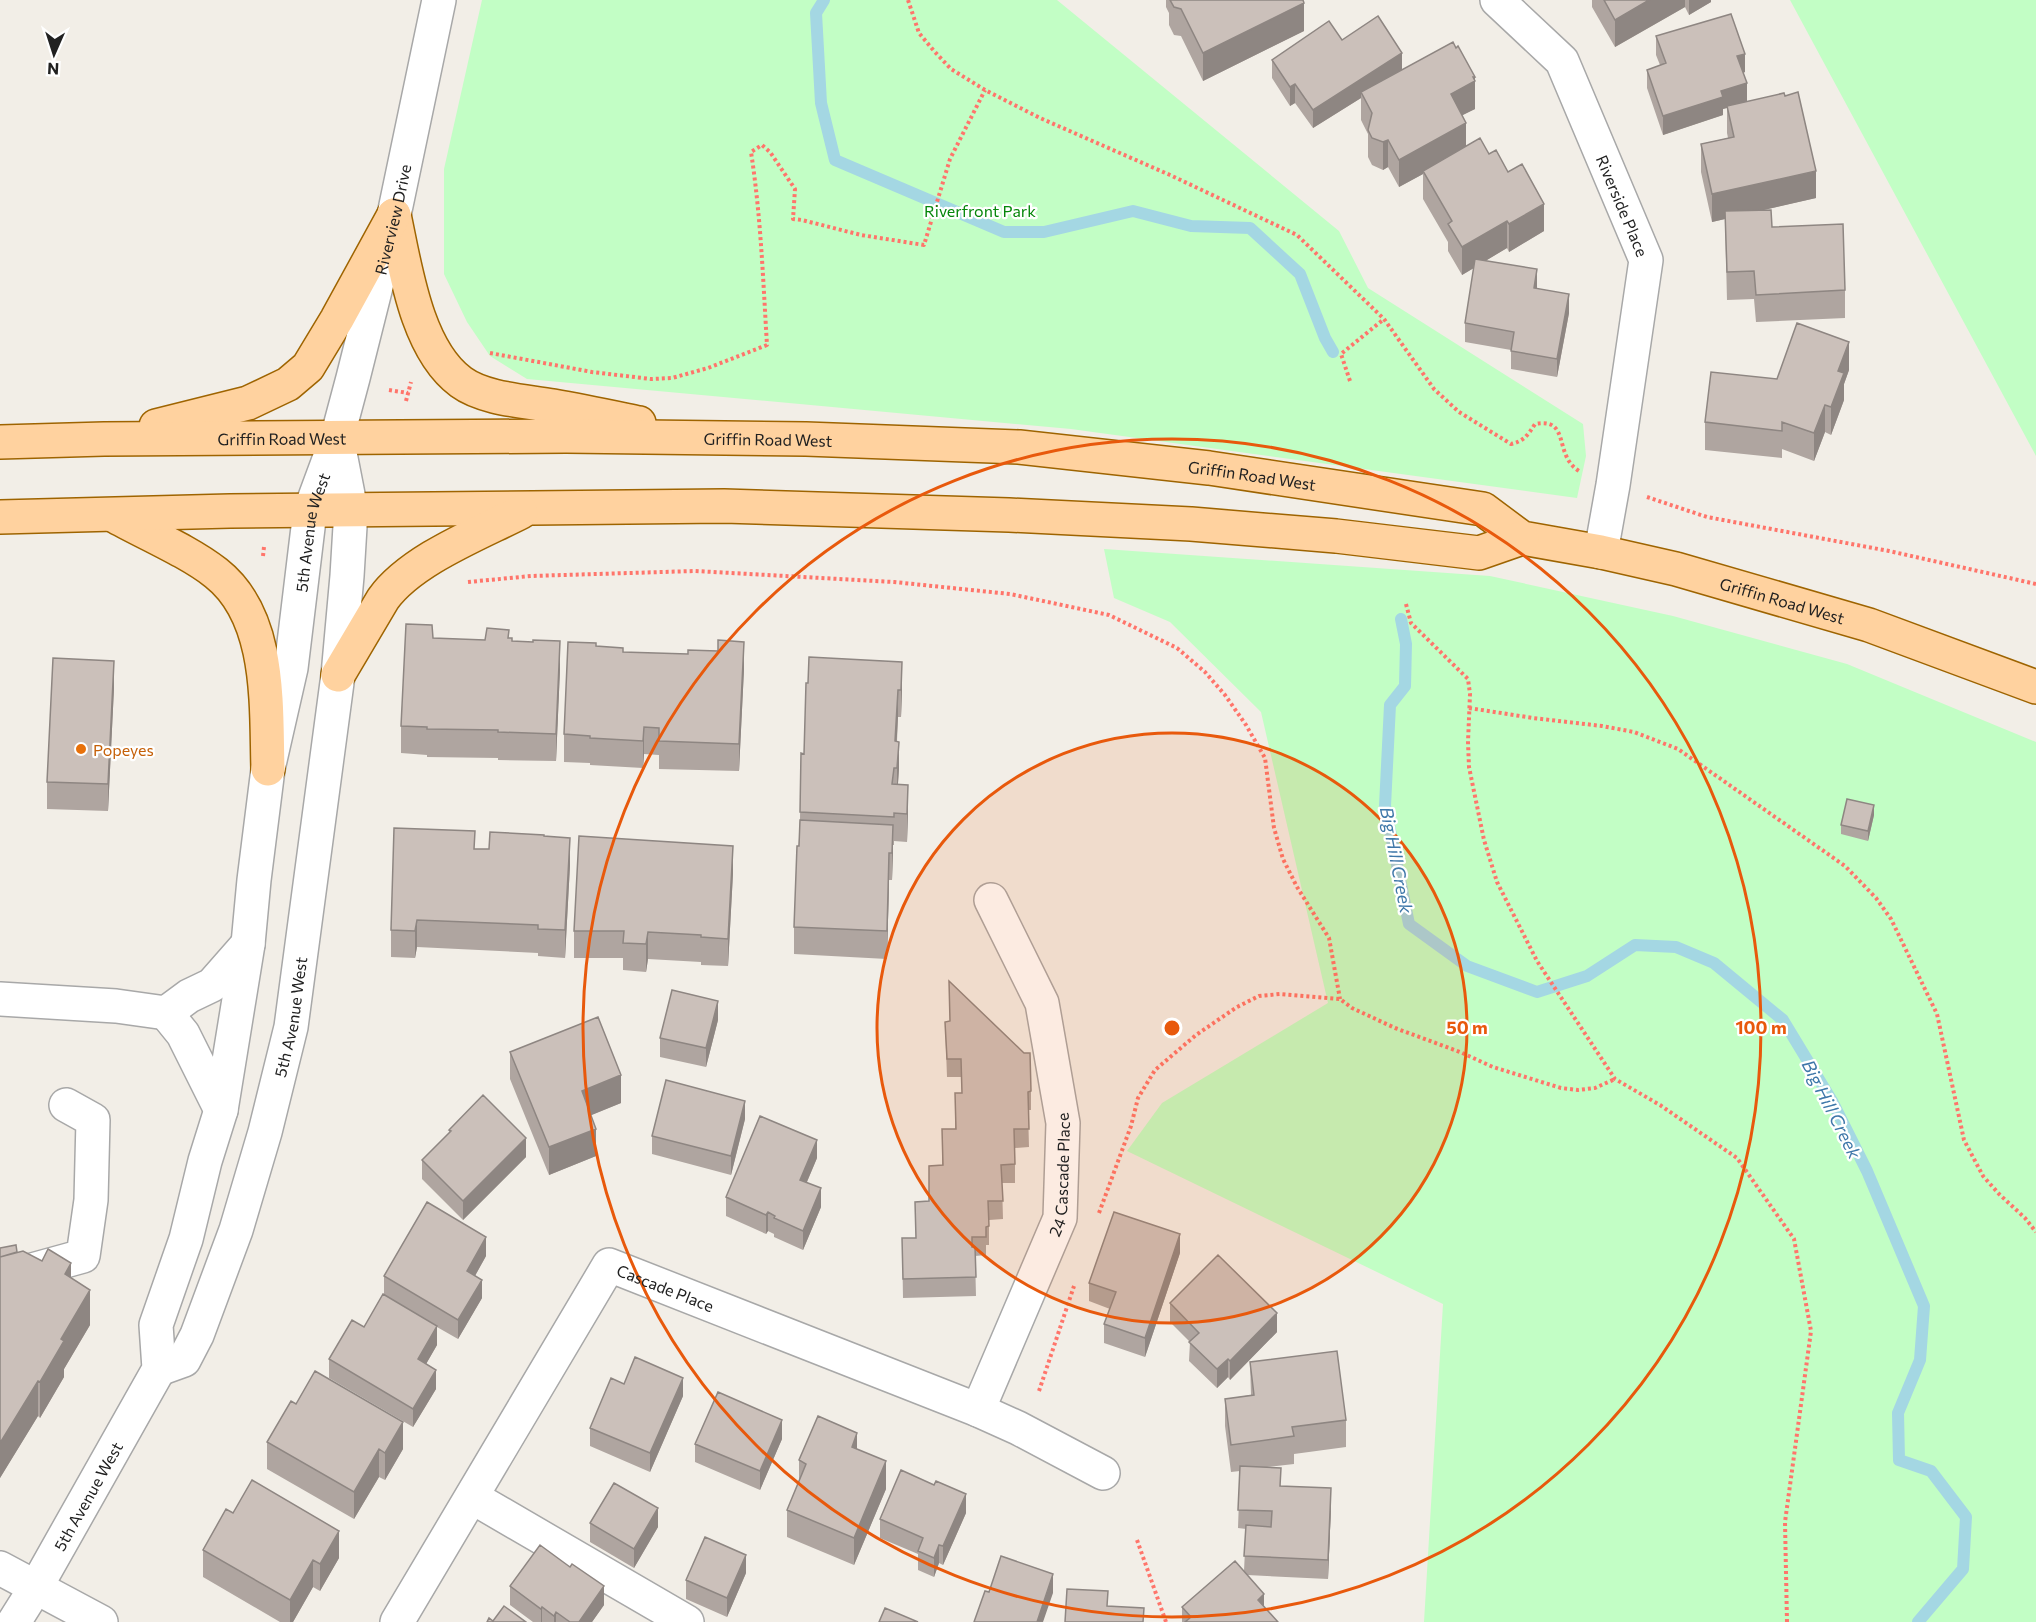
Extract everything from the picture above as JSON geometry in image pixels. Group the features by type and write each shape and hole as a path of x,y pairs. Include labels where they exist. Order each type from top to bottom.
{"main road":[{"path":"393,215 414,304 425,332 438,358 462,382 479,391 507,398 596,414 702,438"},
{"path":"104,439 248,403 288,384 308,367 337,319 393,215"},
{"name":"Griffin Road West","path":"0,442 337,438 806,439 1019,447 1209,468 1484,510 1522,538 1601,552 1676,569 1869,625 2036,687"},
{"name":"Griffin Road West","path":"0,517 724,506 1009,515 1225,527 1336,536 1479,553 1522,538"},
{"path":"338,675 389,590 411,569 528,508"},
{"path":"111,514 217,574 237,594 247,613 262,662 265,681 267,769"}],"street":[{"name":"Riverview Drive","path":"337,438 393,215 439,0"},
{"name":"Riverside Place","path":"1497,0 1562,61 1646,260 1601,552"},
{"name":"5th Avenue West","path":"159,1369 184,1360 197,1335 236,1230 265,1132 291,1027 338,675 351,510 337,438"},
{"name":"5th Avenue West","path":"14,1622 159,1369 156,1325 186,1239 205,1161 221,1110 248,944 267,769 291,668 310,511 337,438"},
{"name":"24 Cascade Place","path":"978,1410 1060,1218 1063,1123 1042,1003 991,900"},
{"path":"166,1013 189,996 213,985 248,944"},
{"path":"0,999 116,1006 166,1013 183,1034 221,1110"},
{"path":"20,1273 83,1256 92,1200 93,1120 66,1105"},
{"name":"Cascade Place","path":"397,1622 609,1265 978,1410 1018,1428 1103,1473"},
{"path":"472,1497 687,1622"},
{"path":"0,1568 101,1622"}],"path":[{"path":"908,0 919,33 951,69 985,90 1040,118 1181,180 1297,235 1384,319 1434,389 1458,412 1511,444 1528,436 1535,424 1545,422 1556,427 1568,463 1577,470"},
{"path":"483,352 592,372 651,379 672,378 708,368 766,345 764,267 760,252 759,214 751,152 762,146 770,152 795,189 793,219 861,235 924,245 950,159 985,90"},
{"path":"1350,381 1341,354 1384,319"},
{"path":"405,408 413,371"},
{"path":"389,390 408,393"},
{"path":"1656,500 1707,517 1889,551 2036,584"},
{"path":"263,556 271,556"},
{"path":"531,576 694,571 894,582 1010,594 1109,615 1177,648 1205,672 1225,695 1265,758 1274,828 1283,859 1329,938 1340,999"},
{"path":"1406,604 1411,622 1468,679 1470,694 1468,708 1469,767 1484,840 1497,882 1537,961 1615,1080 1660,1105 1737,1158 1794,1239 1811,1331 1785,1522 1788,1622"},
{"path":"1468,708 1634,732 1678,749 1845,866 1876,898 1891,919 1937,1014 1964,1140 1983,1176 2036,1232"},
{"path":"1095,1222 1131,1126 1138,1098 1155,1070 1196,1035 1237,1006 1259,996 1280,994 1340,999 1352,1008 1395,1028 1493,1067 1561,1088 1578,1090 1595,1088 1615,1080"},
{"path":"1039,1391 1074,1285"},
{"path":"1137,1540 1166,1622"}],"green space":[{"name":"Riverfront Park","path":"482,0 1057,0 1339,231 1368,288 1583,424 1586,456 1577,498 1071,429 527,379 490,356 467,322 444,274 444,169"},
{"path":"1790,0 2036,0 2036,456"},
{"path":"1104,549 1490,576 1673,616 1847,664 2036,742 2036,1622 1424,1622 1443,1304 1127,1151 1162,1103 1328,1003 1261,712 1170,622 1114,598"}],"building":[{"path":"1170,0 1303,0 1304,3 1203,53 1181,9 1174,7"},
{"path":"1604,0 1649,0 1615,20"},
{"path":"1731,14 1745,54 1737,56 1747,83 1721,91 1723,97 1663,116 1647,70 1666,63 1656,36"},
{"path":"1378,16 1402,53 1313,110 1295,84 1290,87 1272,60 1329,21 1342,40"},
{"path":"1453,42 1456,48 1458,46 1475,77 1473,77 1475,81 1451,94 1466,123 1399,160 1388,140 1383,142 1372,138 1368,130 1372,113 1361,92"},
{"path":"1798,92 1816,171 1712,194 1701,144 1734,137 1727,106"},
{"path":"1480,138 1489,154 1496,150 1508,172 1522,164 1544,204 1509,224 1507,221 1462,247 1448,224 1452,221 1423,171"},
{"path":"1771,210 1772,227 1843,224 1845,290 1756,295 1754,271 1727,272 1725,211"},
{"path":"1475,259 1537,269 1534,288 1569,294 1557,359 1511,351 1514,332 1465,323"},
{"path":"1797,323 1849,342 1838,371 1844,373 1831,407 1825,405 1814,433 1782,422 1782,431 1705,422 1711,372 1777,379"},
{"path":"406,624 432,625 433,638 485,640 487,628 509,630 508,638 512,638 512,641 560,641 556,734 401,726"},
{"path":"718,640 744,642 739,744 659,741 659,728 644,727 643,741 564,734 568,642 596,643 596,646 623,648 623,652 688,654 688,650 718,651"},
{"path":"809,657 902,662 895,741 899,742 897,768 894,768 892,784 908,785 907,814 894,813 894,817 800,812 801,753 804,754"},
{"name":"Popeyes","path":"53,658 114,661 108,784 47,782"},
{"path":"1847,799 1874,805 1868,831 1841,825"},
{"path":"800,820 893,825 892,853 889,853 887,931 794,927"},
{"path":"394,828 475,831 474,849 489,849 490,832 570,838 565,930 538,929 538,925 417,920 415,931 391,930"},
{"path":"579,836 733,846 728,939 648,932 646,944 623,943 624,931 574,931"},
{"path":"949,981 1024,1053 1030,1053 1029,1129 1014,1129 1015,1164 1001,1165 1003,1201 988,1201 989,1226 986,1227 986,1237 972,1237 972,1247 975,1247 976,1277 903,1279 902,1238 916,1238 915,1202 929,1201 929,1166 943,1165 942,1129 956,1129 955,1093 962,1093 961,1059 947,1059 945,1022 950,1021"},
{"path":"672,990 718,1001 706,1048 660,1038"},
{"path":"598,1017 621,1075 582,1091 596,1129 549,1147 510,1052"},
{"path":"666,1080 745,1101 731,1156 652,1136"},
{"path":"483,1095 526,1138 463,1201 422,1160"},
{"path":"760,1116 817,1140 800,1180 821,1188 803,1231 774,1218 775,1216 768,1212 766,1215 726,1197"},
{"path":"427,1202 486,1237 467,1271 482,1280 458,1320 384,1276"},
{"path":"1114,1212 1180,1234 1145,1338 1104,1324 1116,1292 1089,1283"},
{"path":"16,1245 17,1252 0,1257 0,1248"},
{"path":"48,1249 71,1263 65,1274 90,1290 61,1339 64,1341 40,1382 38,1381 0,1443 0,1257 23,1251 42,1261"},
{"path":"1218,1255 1277,1313 1230,1361 1228,1359 1217,1369 1189,1342 1199,1333 1170,1303"},
{"path":"383,1294 437,1326 418,1359 436,1370 413,1409 329,1359 352,1320 364,1327"},
{"path":"1337,1351 1346,1420 1292,1427 1294,1436 1231,1445 1225,1399 1254,1395 1250,1362"},
{"path":"635,1357 683,1378 650,1453 590,1428 611,1378 624,1384"},
{"path":"315,1371 403,1422 385,1453 379,1449 354,1492 267,1442 291,1401 296,1404"},
{"path":"718,1392 782,1420 760,1471 695,1444"},
{"path":"818,1416 857,1433 852,1447 886,1461 854,1538 787,1510 806,1464 799,1460"},
{"path":"1240,1466 1281,1468 1280,1486 1331,1488 1328,1560 1244,1556 1246,1525 1271,1527 1272,1511 1238,1510"},
{"path":"901,1470 934,1485 936,1481 966,1494 943,1546 939,1545 934,1558 918,1551 923,1538 880,1519"},
{"path":"252,1480 339,1531 320,1564 313,1560 290,1600 203,1550 226,1509 233,1513"},
{"path":"614,1483 658,1508 634,1549 590,1523"},
{"path":"705,1537 746,1555 727,1598 686,1580"},
{"path":"540,1545 570,1567 572,1564 604,1586 579,1622 570,1622 556,1612 554,1616 510,1586"},
{"path":"1001,1556 1053,1574 1037,1622 974,1622 985,1591 989,1592"},
{"path":"1235,1561 1264,1594 1258,1600 1278,1622 1185,1622 1191,1617 1182,1607"},
{"path":"1067,1589 1108,1591 1107,1606 1144,1608 1143,1622 1065,1622"},
{"path":"504,1606 526,1622 487,1622 489,1618 493,1621"},
{"path":"885,1608 918,1622 879,1622"}],"waterway":[{"name":"Big Hill Creek","path":"824,0 816,13 821,103 835,160 1004,232 1044,232 1133,211 1191,226 1250,228 1300,274 1325,338 1333,352"},
{"name":"Big Hill Creek","path":"1401,619 1406,644 1405,686 1390,705 1385,806 1409,924 1467,966 1537,992 1587,976 1635,945 1676,947 1714,963 1783,1020 1832,1101 1867,1171 1924,1306 1920,1360 1898,1413 1899,1460 1931,1471 1966,1517 1963,1569 1918,1622"}],"place":[{"name":"Popeyes","path":"81,749"}]}
